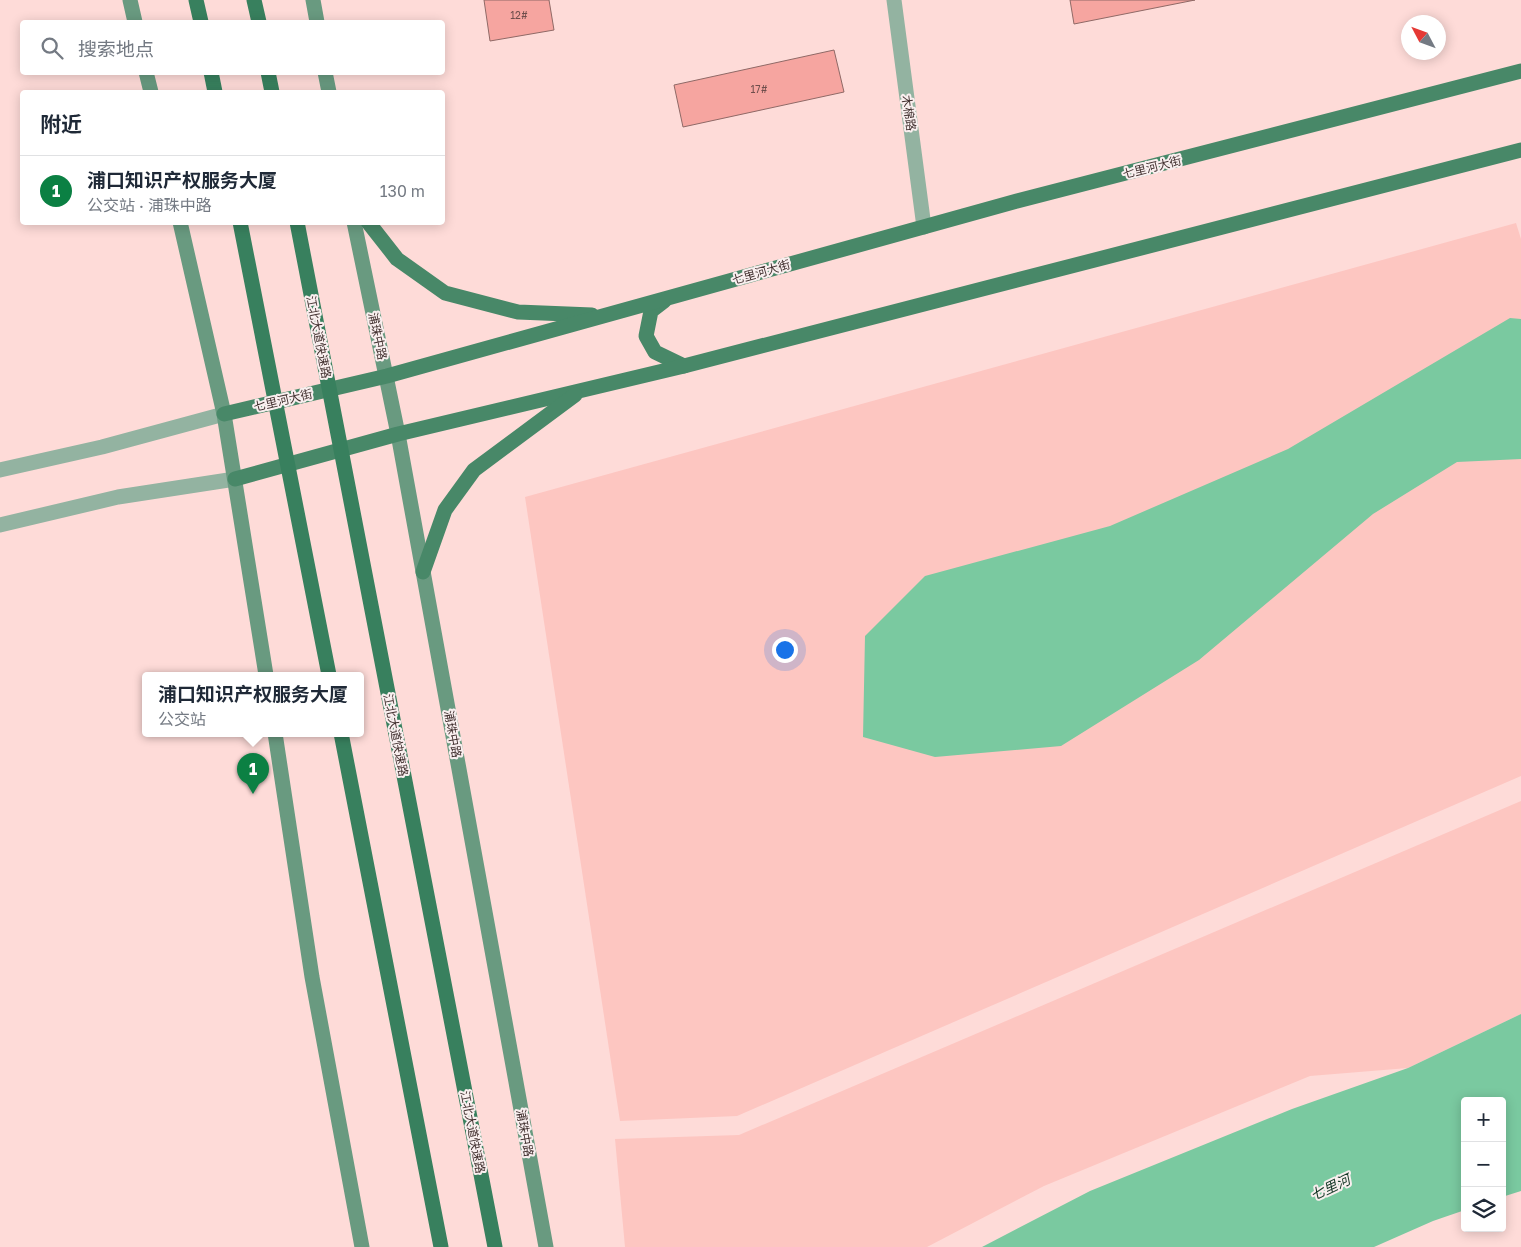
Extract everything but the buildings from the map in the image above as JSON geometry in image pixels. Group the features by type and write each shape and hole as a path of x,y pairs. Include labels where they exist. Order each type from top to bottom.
{"highway":[{"path":"196,0 201,20"},
{"path":"254,0 259,20"},
{"path":"212,75 215,90"},
{"path":"269,75 272,90"},
{"path":"241,225 328,672"},
{"name":"江北大道快速路","path":"298,225 495,1247"},
{"path":"342,737 442,1247"}],"main road":[{"path":"130,0 135,20"},
{"path":"313,0 317,20"},
{"name":"七里河大街","path":"224,414 387,376 1036,196 1521,71"},
{"path":"147,75 150,90"},
{"path":"326,75 329,90"},
{"path":"235,479 398,434 684,366 1521,150"},
{"path":"181,225 224,414 266,672"},
{"name":"浦珠中路","path":"355,225 398,434 546,1247"},
{"path":"370,225 398,259 445,293 518,312 606,315"},
{"path":"669,298 651,310 646,336 655,352 684,366"},
{"path":"423,572 445,510 474,470 582,390"},
{"path":"276,737 312,976 362,1247"}],"street":[{"name":"木棉路","path":"894,0 924,227"},
{"name":"七里河大街","path":"0,470 102,447 224,414"},
{"path":"0,525 118,497 235,479"}],"shaded area":[{"path":"1516,223 1521,239 1521,776 737,1116 620,1121 525,497"},
{"path":"1521,801 1521,1014 1408,1068 1310,1076 1044,1186 927,1247 625,1247 615,1139 739,1135"}],"water":[{"path":"1510,318 1521,319 1521,459 1457,462 1373,514 1199,660 1061,746 935,757 863,737 865,636 925,576 1110,526 1288,449"},
{"name":"七里河","path":"1521,1014 1521,1191 1506,1196 1506,1097 1461,1097 1461,1211 1433,1221 1374,1247 982,1247 1090,1191 1292,1109 1408,1068"}],"place":[{"name":"浦口知识产权服务大厦","path":"253,794"}]}
